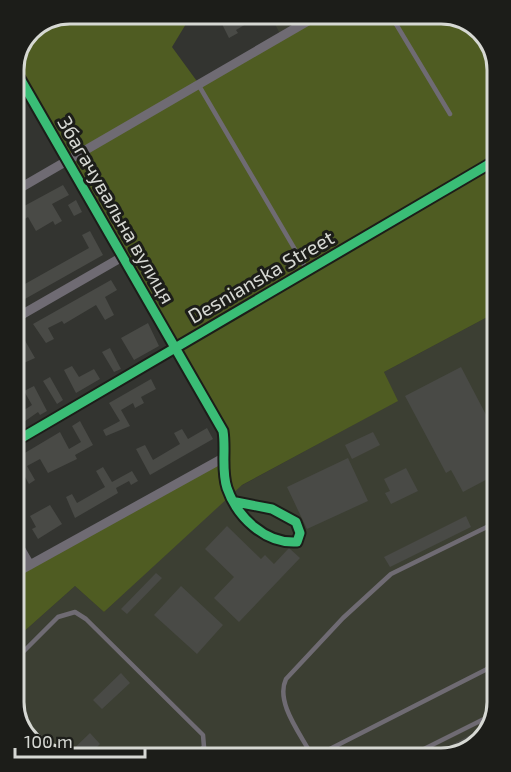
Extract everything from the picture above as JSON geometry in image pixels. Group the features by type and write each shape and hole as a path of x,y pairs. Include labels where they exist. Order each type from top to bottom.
{"street":[{"path":"24,186 303,24"},
{"name":"Збагачувальна вулиця","path":"24,86 223,431 227,489 248,521 269,539 285,543 297,542 300,533 296,522 272,509 236,502"},
{"name":"Desnianska Street","path":"24,436 487,165"},
{"path":"24,313 122,257"},
{"path":"24,568 225,457"},
{"path":"24,555 30,565"}],"lane":[{"path":"396,24 450,114"},
{"path":"198,84 307,270"},
{"path":"308,748 284,701 282,686 286,679 343,618 391,574 487,527"},
{"path":"24,651 58,616 75,612 86,619 203,735 203,748"},
{"path":"332,748 487,669"},
{"path":"426,748 483,720"}],"shaded area":[{"path":"275,24 302,24 281,36"},
{"path":"487,317 487,702 481,725 473,734 464,742 441,748 67,748 55,746 38,734 30,725 24,702 24,631 75,586 104,612 237,488 397,401 384,372"}],"green space":[{"path":"186,24 172,47 199,84 303,24 444,24 456,26 476,40 481,47 487,70 487,317 384,372 398,401 242,485 104,612 75,586 24,631 24,568 225,457 225,444 24,84 24,67 32,45 45,32 61,25"}],"building":[{"path":"222,24 246,24 236,30 238,33 229,38"},
{"path":"63,185 69,195 52,204 62,221 55,225 53,221 36,231 28,217 24,219 24,206"},
{"path":"76,200 82,212 74,216 68,205"},
{"path":"90,231 103,255 24,299 24,285 89,248 82,235"},
{"path":"111,280 117,290 105,297 114,315 105,320 96,305 64,324 62,321 48,328 54,339 46,343 33,324"},
{"path":"148,323 159,346 134,360 121,338"},
{"path":"24,339 35,358 24,363"},
{"path":"110,348 121,369 114,372 102,352"},
{"path":"72,366 79,377 94,369 100,379 76,393 64,370"},
{"path":"461,367 487,417 487,479 463,492 451,470 446,473 405,396"},
{"path":"50,377 63,400 57,404 43,381"},
{"path":"151,379 156,389 141,397 144,403 135,408 133,403 121,410 130,426 106,436 103,430 120,421 109,403"},
{"path":"34,386 47,411 40,415 38,412 24,422 24,410 32,405 24,391"},
{"path":"80,421 93,445 75,455 77,459 48,473 40,459 27,466 35,480 29,484 24,475 24,453 60,432 69,449 81,442 72,426"},
{"path":"207,428 213,439 150,475 136,449 145,445 153,460 180,444 174,433 182,429 188,439"},
{"path":"373,432 380,445 352,459 345,445"},
{"path":"348,458 368,501 307,529 287,487"},
{"path":"103,467 112,482 132,471 138,481 131,485 129,481 116,488 118,493 75,518 66,497 72,494 77,503 105,487 96,471"},
{"path":"406,468 418,491 391,504 385,493 390,491 384,479"},
{"path":"50,505 62,524 38,539 32,529 36,527 30,516"},
{"path":"466,516 471,527 390,567 384,557"},
{"path":"227,526 261,559 265,555 274,564 289,548 300,558 239,622 214,598 234,577 205,549"},
{"path":"156,573 162,578 127,614 121,609"},
{"path":"181,586 223,625 197,654 154,615"},
{"path":"121,673 130,683 102,709 93,700"},
{"path":"90,733 100,744 96,748 74,748"},
{"path":"474,733 464,742 448,747"}],"cycle path":[{"path":"24,85 223,431 225,481 232,499 245,518 263,533 285,541 297,542 300,533 296,522 272,509 236,502"},
{"path":"24,436 487,165"}]}
